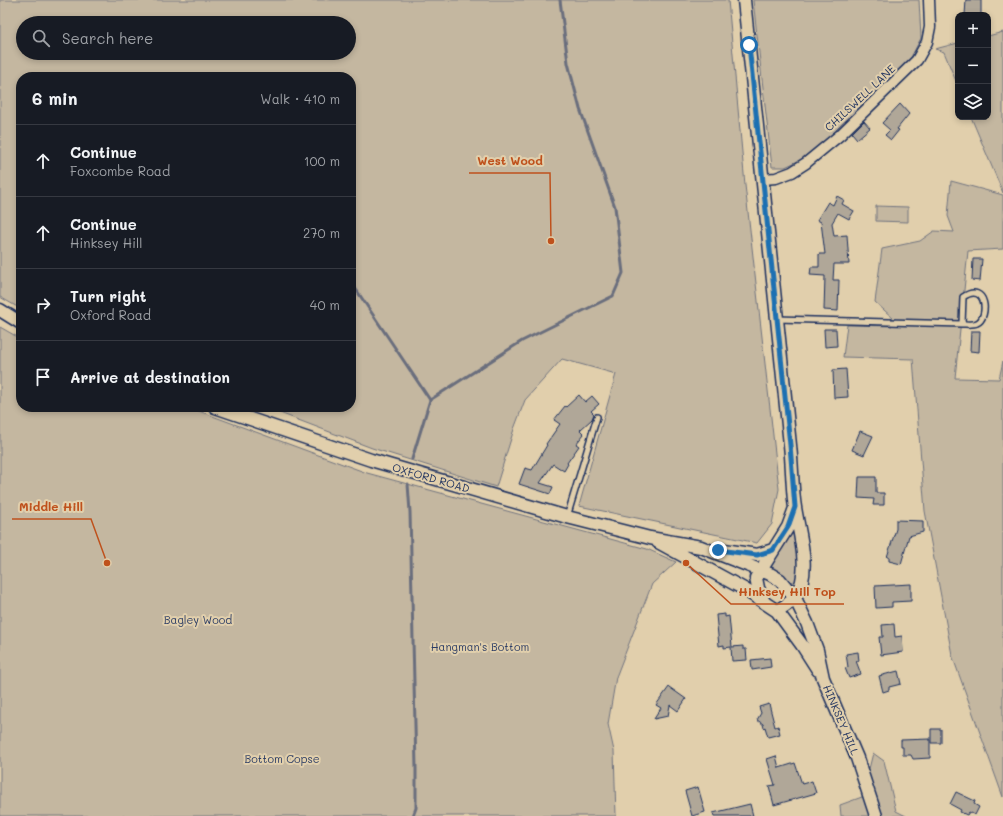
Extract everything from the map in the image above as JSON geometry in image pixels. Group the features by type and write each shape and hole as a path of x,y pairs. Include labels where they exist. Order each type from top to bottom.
{"street":[{"path":"744,0 790,445 795,507 804,560 804,573 795,598 777,611"},
{"name":"CHILSWELL LANE","path":"763,179 776,178 792,172 806,163 840,136 917,60 927,42 930,27 929,0"},
{"path":"0,310 16,320"},
{"name":"OXFORD ROAD","path":"230,412 371,460 650,538 757,555 773,550"},
{"path":"765,602 758,588 756,578 788,527 795,507"},
{"name":"OXFORD ROAD","path":"650,538 699,564 765,602 777,611 802,645 823,678"},
{"name":"OXFORD ROAD","path":"701,547 760,570 780,580 795,598 807,623"},
{"name":"HINKSEY HILL","path":"807,623 817,650 823,678 857,758 876,816"}],"lane":[{"path":"777,319 962,324 975,324 979,323 983,318 984,300 981,296 968,294 963,297 962,324"},
{"path":"567,516 597,417"}],"green space":[{"path":"0,0 728,0 745,185 779,489 772,524 757,543 579,506 616,374 562,359 525,400 514,429 496,487 372,448 277,412 356,412 356,72 16,72 16,306 0,297"},
{"path":"753,0 919,0 921,38 907,65 809,156 785,167 772,167"},
{"path":"1003,32 1003,193 972,120 991,120 991,35"},
{"path":"955,44 955,79 944,52 935,49"},
{"path":"951,181 1003,195 1003,249 968,251 955,378 999,379 1003,361 1003,797 952,655 925,511 913,359 843,357 847,325 892,326 893,318 875,302 882,249 920,241 934,231 954,232 948,216"},
{"path":"876,206 908,207 908,222 876,221"},
{"name":"Bagley Wood","path":"0,327 16,336 16,412 202,412 367,473 647,549 676,562 652,584 616,677 608,724 614,751 616,816 0,816"},
{"path":"794,531 799,565 795,584 769,566 790,532"},
{"path":"873,753 884,761 896,811 906,816 841,816 840,805 862,797"}],"building":[{"path":"966,0 981,0 981,12 965,12"},
{"path":"900,104 909,114 897,129 899,130 891,140 885,135 890,130 882,123"},
{"path":"864,121 870,128 857,139 852,133"},
{"path":"837,196 844,200 842,204 854,211 849,219 838,213 832,223 834,236 847,235 849,264 834,264 833,280 839,280 838,311 824,310 825,276 810,275 811,267 819,267 819,254 825,254 821,222 817,220 828,202 833,205"},
{"path":"973,259 982,259 980,281 972,280"},
{"path":"824,329 836,329 837,346 825,347"},
{"path":"971,331 980,331 979,352 970,351"},
{"path":"846,369 848,397 834,398 833,370"},
{"path":"579,395 585,402 592,396 599,404 591,411 594,414 592,419 580,430 584,434 576,444 579,446 567,463 568,464 564,471 553,464 540,483 553,487 550,494 519,484 525,468 532,470 547,445 546,444 560,424 554,420 565,406 566,407"},
{"path":"860,431 873,436 864,455 852,450"},
{"path":"859,477 876,477 876,493 884,493 884,505 873,505 874,499 858,498"},
{"path":"896,520 923,521 923,532 909,536 901,564 889,561 889,557 887,557 896,529"},
{"path":"911,584 911,601 892,602 892,607 876,608 875,586"},
{"path":"725,614 725,617 729,616 732,647 743,646 743,649 746,649 747,660 732,661 731,647 724,648 724,645 719,646 716,615"},
{"path":"894,624 895,637 902,636 903,652 881,655 879,637 883,637 882,625"},
{"path":"858,652 859,661 856,661 861,674 849,678 845,668 848,667 846,654"},
{"path":"770,658 771,667 752,670 751,660"},
{"path":"898,671 901,684 889,687 889,690 883,692 879,676"},
{"path":"669,687 686,699 678,711 670,705 668,716 654,719 661,708 656,705"},
{"path":"769,704 775,727 778,726 780,734 768,737 765,727 764,728 763,724 757,720 761,713 759,707"},
{"path":"931,729 941,729 941,743 931,743"},
{"path":"930,739 930,758 913,759 911,755 903,755 901,740"},
{"path":"776,756 779,768 795,763 802,784 812,781 816,793 774,805 769,786 775,785 767,759"},
{"path":"698,787 705,812 692,816 685,791"},
{"path":"956,792 975,801 974,804 979,807 975,815 969,812 967,815 960,812 961,810 950,804"},
{"path":"750,804 753,816 714,816 713,813"}],"waterway":[{"path":"430,400 522,341 613,296 623,273 615,207 580,109 568,63 560,0"},
{"path":"356,289 430,400 412,459"},
{"path":"408,484 410,512 416,768 416,808 413,816"}],"place":[{"name":"West Wood","path":"551,241"},
{"name":"Middle Hill","path":"107,563"},
{"name":"Hinksey Hill Top","path":"686,563"}],"route":[{"path":"718,550 757,555 773,550 788,527 795,507 749,45"}],"park label":[{"name":"Hangman's Bottom","path":"480,647"},
{"name":"Bottom Copse","path":"282,759"}]}
